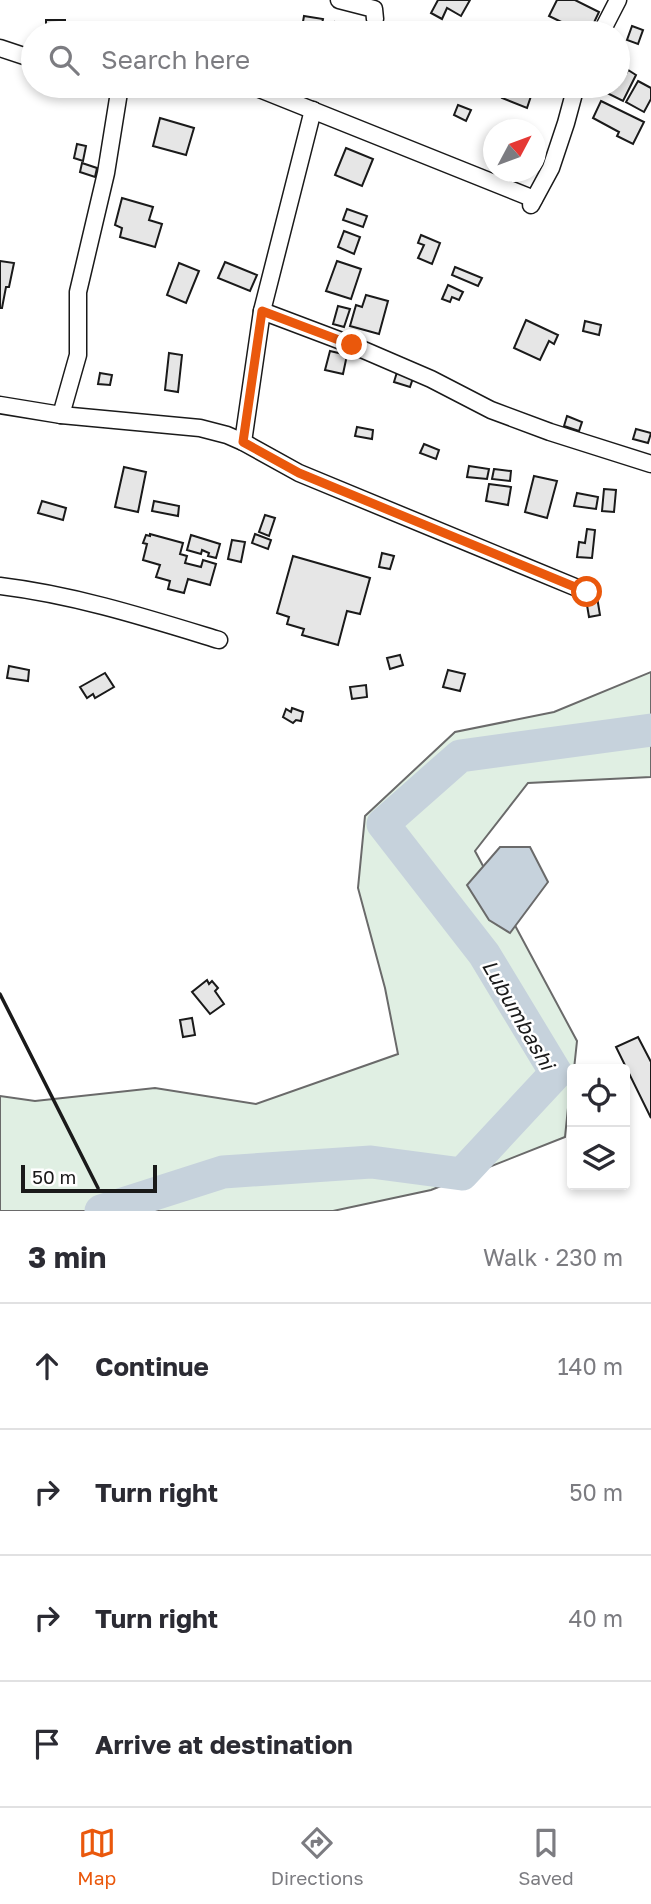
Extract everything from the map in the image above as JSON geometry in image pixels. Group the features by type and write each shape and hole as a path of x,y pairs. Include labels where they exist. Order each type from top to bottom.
{"street":[{"path":"339,0 374,9 375,19"},
{"path":"607,21 618,0"},
{"path":"0,48 21,55"},
{"path":"61,415 78,355 78,292 106,173 119,98"},
{"path":"282,98 533,202 551,168 573,98"},
{"path":"243,442 262,311 313,110"},
{"path":"262,311 420,374 491,410 651,464"},
{"path":"0,405 61,415 200,428 226,435 299,473 587,592"},
{"path":"0,586 106,606 219,640"}],"green space":[{"path":"651,672 651,777 528,783 475,851 577,1041 575,1064 567,1064 565,1137 431,1190 333,1211 0,1211 0,1096 35,1101 155,1088 256,1104 398,1054 385,988 358,888 365,816 455,732 554,712"}],"shaded area":[{"path":"500,847 530,847 548,882 510,933 489,920 467,885"}],"building":[{"path":"438,0 470,0 461,16 447,8 442,19 431,13"},
{"path":"557,0 575,0 599,12 595,21 559,21 549,16"},
{"path":"304,16 323,19 323,21 303,21"},
{"path":"632,26 643,30 638,44 630,41"},
{"path":"630,71 636,75 630,87"},
{"path":"638,81 651,88 651,99 644,112 626,102"},
{"path":"502,98 530,98 527,108"},
{"path":"601,101 644,122 633,144 617,136 619,132 593,118"},
{"path":"458,105 471,110 466,121 454,115"},
{"path":"160,118 194,128 186,155 153,146"},
{"path":"77,144 86,146 83,161 74,158"},
{"path":"346,148 373,159 362,186 335,175"},
{"path":"82,163 97,168 95,177 80,172"},
{"path":"122,198 153,207 149,220 162,224 155,247 120,237 122,228 115,225"},
{"path":"347,209 367,216 363,227 343,220"},
{"path":"344,231 360,237 354,254 338,247"},
{"path":"421,235 440,243 432,264 418,258 424,245 418,243"},
{"path":"0,261 14,263 2,308 0,308"},
{"path":"337,261 361,269 351,299 326,291"},
{"path":"225,262 257,275 250,291 218,278"},
{"path":"179,263 199,271 186,303 167,295"},
{"path":"455,267 482,278 478,286 452,275"},
{"path":"448,285 463,292 459,300 452,297 450,302 442,299"},
{"path":"366,295 388,301 379,334 350,326 356,305 362,307"},
{"path":"338,306 350,309 344,327 333,324"},
{"path":"526,320 558,335 554,344 549,341 540,360 514,348"},
{"path":"585,321 601,325 599,335 583,331"},
{"path":"330,351 347,355 343,374 325,370"},
{"path":"169,353 182,355 178,392 165,390"},
{"path":"397,372 413,378 410,387 394,382"},
{"path":"100,373 112,375 110,385 98,384"},
{"path":"567,416 582,422 579,431 564,426"},
{"path":"357,427 373,430 372,439 355,436"},
{"path":"636,429 651,433 648,443 633,439"},
{"path":"424,444 439,450 436,459 420,453"},
{"path":"469,466 489,469 487,479 467,477"},
{"path":"124,467 146,472 138,512 115,507"},
{"path":"494,469 511,471 510,481 492,479"},
{"path":"534,476 557,481 547,518 525,512"},
{"path":"489,484 511,487 508,505 486,501"},
{"path":"604,489 616,490 614,512 602,511"},
{"path":"577,493 598,497 596,509 574,506"},
{"path":"42,501 66,508 63,520 38,513"},
{"path":"154,501 179,506 178,516 152,511"},
{"path":"265,515 275,518 269,536 259,532"},
{"path":"587,529 595,530 592,558 577,557 579,542 585,543"},
{"path":"255,534 271,540 268,549 252,543"},
{"path":"146,535 183,543 180,554 187,556 185,563 201,567 203,560 216,564 210,585 188,579 184,593 168,589 170,581 156,577 160,565 143,560 147,544 143,543"},
{"path":"191,535 220,544 216,558 208,556 209,553 202,550 201,554 187,550"},
{"path":"232,540 245,542 241,562 228,559"},
{"path":"382,553 394,556 390,569 379,567"},
{"path":"293,556 370,578 360,614 347,611 338,645 302,635 304,629 287,624 289,617 277,613"},
{"path":"597,597 600,615 589,617 586,599"},
{"path":"400,655 403,665 390,669 387,658"},
{"path":"9,666 29,670 28,681 7,678"},
{"path":"448,670 465,674 460,691 443,687"},
{"path":"105,673 114,687 95,698 93,694 87,698 80,687"},
{"path":"366,685 367,697 352,699 350,687"},
{"path":"292,708 303,712 301,721 296,720 293,723 283,717 286,709 291,712"},
{"path":"207,980 209,984 212,981 218,988 215,991 224,1004 210,1014 192,992"},
{"path":"192,1018 195,1035 183,1037 180,1020"},
{"path":"638,1037 651,1062 651,1118 630,1075 630,1064 624,1064 616,1047"}],"waterway":[{"name":"Lubumbashi","path":"101,1211 223,1172 371,1162 462,1174 556,1073 484,954 383,824 460,756 651,730"}],"wall":[{"path":"0,994 98,1188"}],"route":[{"path":"352,345 262,311 243,442 299,473 587,592"}]}
